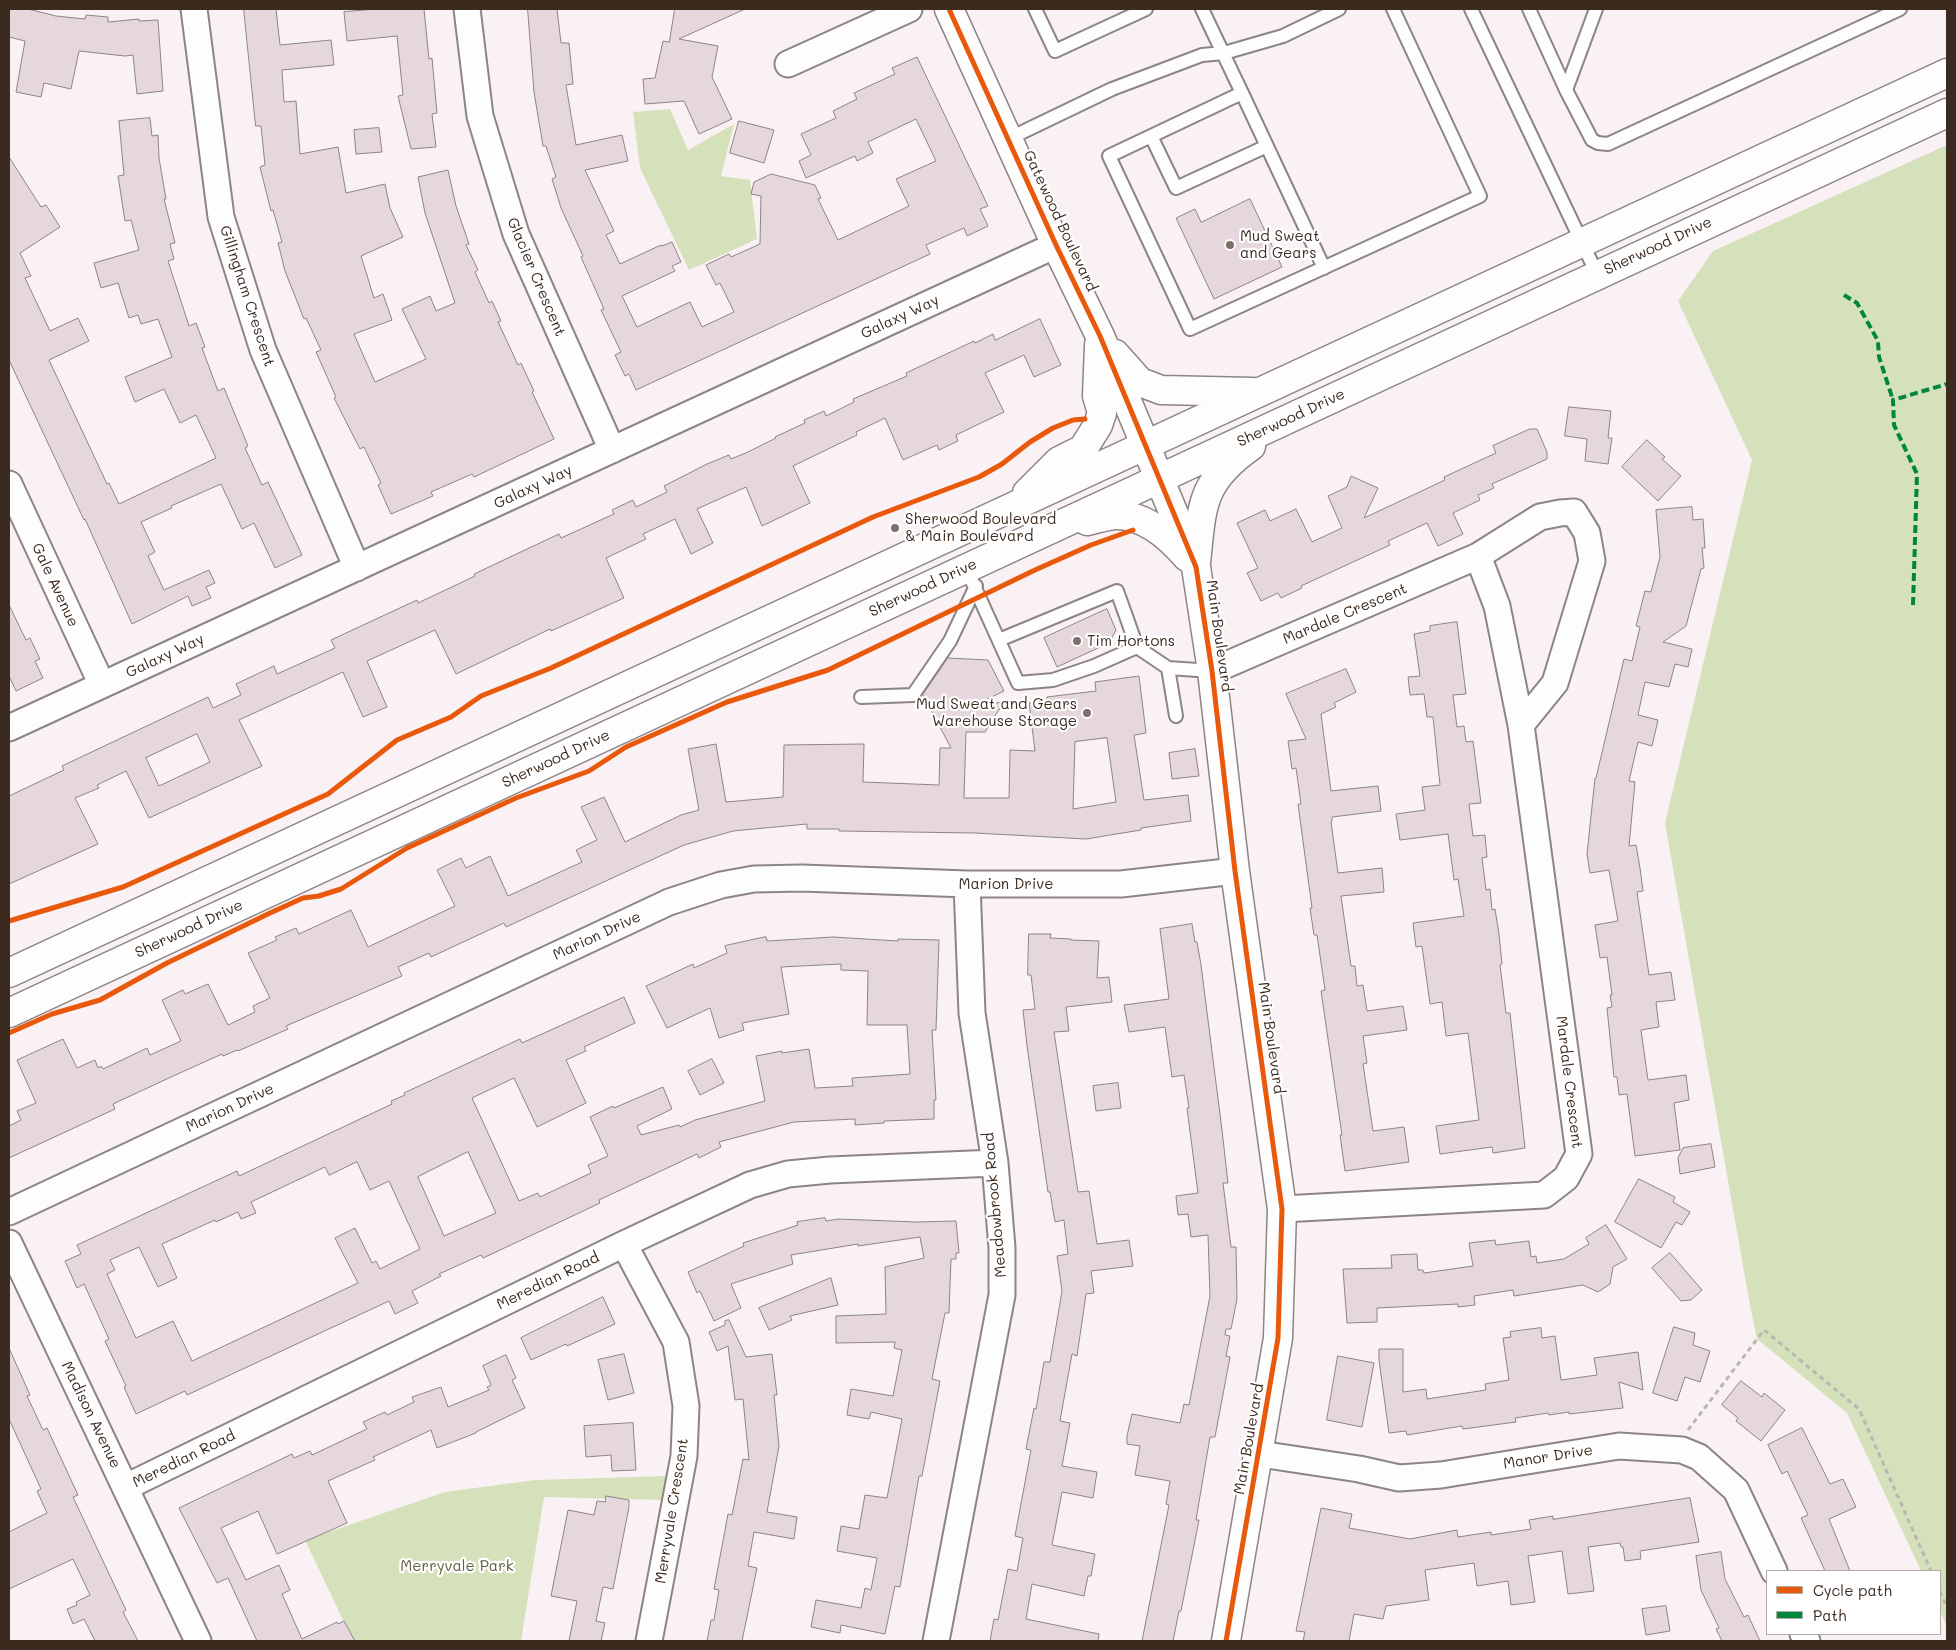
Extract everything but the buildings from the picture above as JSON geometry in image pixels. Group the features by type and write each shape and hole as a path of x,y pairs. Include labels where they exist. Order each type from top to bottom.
{"main road":[{"name":"Gatewood Boulevard","path":"949,9 1056,245 1100,336 1146,446"},
{"path":"9,973 1947,72"},
{"name":"Sherwood Drive","path":"9,1013 971,577 1056,527 1947,112"},
{"path":"1100,336 1140,382 1161,390 1258,392"},
{"path":"1014,506 1058,461 1083,449 1098,425 1102,413 1097,396 1100,336"},
{"path":"1196,567 1202,506 1213,482 1237,456 1291,418"},
{"name":"Main Boulevard","path":"1146,446 1196,567 1212,671 1235,871 1282,1209 1278,1338 1260,1454 1226,1641"},
{"path":"1056,527 1115,515 1138,519 1170,538 1196,567"}],"street":[{"name":"Gillingham Crescent","path":"194,9 221,217 263,350 357,568"},
{"name":"Glacier Crescent","path":"468,9 480,116 516,234 612,450"},
{"path":"788,64 909,9"},
{"name":"Galaxy Way","path":"9,728 1056,245"},
{"name":"Gale Avenue","path":"9,484 102,685"},
{"name":"Mardale Crescent","path":"1212,671 1478,556 1540,517 1560,512 1574,512 1587,533 1592,561 1555,683 1521,725"},
{"name":"Mardale Crescent","path":"1282,1209 1544,1195 1566,1178 1579,1154 1521,725 1496,606 1478,556"},
{"name":"Marion Drive","path":"9,1212 669,902 721,885 754,879 802,878 966,884 1121,884 1235,871"},
{"name":"Meadowbrook Road","path":"936,1641 1002,1295 1002,1248 995,1162 972,1013 966,884"},
{"name":"Meredian Road","path":"126,1487 624,1244 750,1185 788,1174 830,1170 995,1162"},
{"name":"Madison Avenue","path":"9,1243 198,1641"},
{"name":"Merryvale Crescent","path":"624,1244 676,1342 686,1406 684,1456 649,1641"},
{"name":"Manor Drive","path":"1260,1454 1359,1469 1399,1478 1441,1475 1619,1446 1682,1450 1699,1457 1736,1490 1774,1570"}],"lane":[{"path":"1035,9 1055,51 1146,9"},
{"path":"1202,9 1324,268"},
{"path":"1008,139 1112,89 1202,55 1224,53 1283,36 1340,9"},
{"path":"1242,94 1109,156 1190,329 1480,196 1393,9"},
{"path":"1472,9 1597,274"},
{"path":"1529,9 1566,90 1592,140 1608,144 1900,9"},
{"path":"1566,90 1596,9"},
{"path":"1151,136 1176,188 1267,146"},
{"path":"971,577 1018,683 1053,680 1094,666 1137,647"},
{"path":"861,698 913,694 950,641 971,577"},
{"path":"1000,640 1117,592 1137,647 1168,668 1212,671"},
{"path":"1168,668 1176,716"}],"path":[{"path":"1682,1450 1687,1432 1764,1330 1859,1409 1931,1570"},
{"path":"1941,1593 1947,1608"}],"green space":[{"path":"670,109 688,150 734,124 721,176 750,180 757,239 689,270 640,168 633,112"},
{"path":"1947,145 1947,1627 1941,1613 1941,1570 1921,1570 1847,1413 1757,1339 1665,823 1752,460 1678,301 1713,251"},
{"name":"Merryvale Park","path":"667,1476 664,1500 544,1497 521,1641 353,1641 305,1540 445,1492 535,1480"}],"marked path":[{"path":"1844,295 1857,303 1878,341 1879,357 1893,400"},
{"path":"1913,605 1917,474 1894,425 1893,400 1947,384"}],"cycle path":[{"path":"949,9 1056,245 1100,336 1196,567 1212,671 1235,871 1282,1209 1278,1338 1226,1641"},
{"path":"9,921 123,887 328,794 397,740 451,717 481,696 551,668 873,517 979,477 1002,464 1030,442 1053,428 1073,420 1085,419"},
{"path":"9,1033 52,1014 100,1000 167,963 303,898 319,896 341,889 407,848 516,798 589,771 626,747 727,702 828,670 1035,570 1091,545 1133,530"}],"place":[{"name":"Mud Sweat and Gears","path":"1230,245"},
{"name":"Sherwood Boulevard & Main Boulevard","path":"895,528"},
{"name":"Tim Hortons","path":"1077,641"},
{"name":"Mud Sweat and Gears Warehouse Storage","path":"1087,713"}]}
